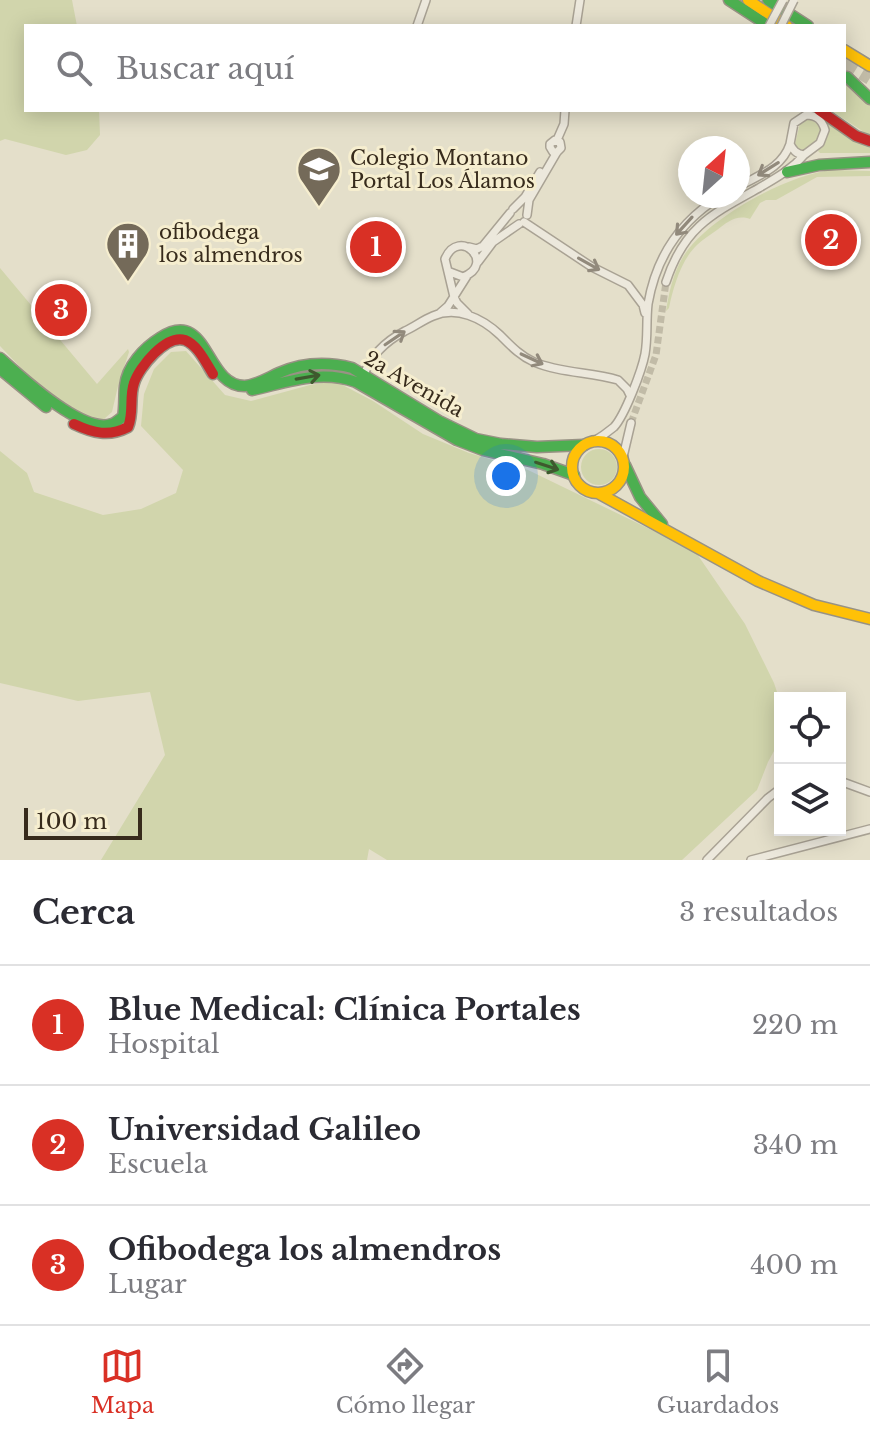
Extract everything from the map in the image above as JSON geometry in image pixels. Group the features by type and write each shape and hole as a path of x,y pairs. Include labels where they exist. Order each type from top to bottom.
{"main road":[{"path":"729,0 766,24"},
{"path":"748,0 784,24"},
{"path":"768,0 805,24"},
{"path":"846,51 870,66"},
{"path":"846,76 870,91"},
{"path":"846,76 870,99"},
{"path":"816,114 870,141"},
{"path":"804,155 828,163"},
{"path":"787,172 828,163 870,162"},
{"name":"2a Avenida","path":"0,358 57,406 83,420 110,426 120,421 124,412 126,380 132,365 157,339 175,330 185,330 203,345 222,374 237,385 254,384 283,371 316,363 345,366 476,439 537,447 589,443"},
{"name":"2a Avenida","path":"0,369 66,420 107,435 130,425 133,390 140,371 165,344 181,339 194,348 220,382 234,389 245,391 306,376 336,375 356,382 467,444 574,475"},
{"path":"671,533 645,506 618,449 611,444 589,443 575,455 574,475 583,487 792,597 870,619"},
{"path":"598,493 614,487 624,474 624,461"}],"street":[{"path":"418,24 426,0"},
{"path":"576,24 580,0"},
{"path":"770,24 783,0"},
{"path":"782,24 794,0"},
{"path":"565,112 564,124 557,140 562,146 554,151 525,197 483,246 477,249 454,247 447,254 445,264 450,272 457,303 469,315 492,328 515,350 536,363 618,380 630,395"},
{"path":"750,180 778,164 785,156 795,112"},
{"path":"666,282 680,248 698,227 714,213 787,172 824,137 825,130 816,114 806,115 794,123"},
{"path":"790,144 796,153 804,155"},
{"path":"450,272 458,277 472,273 493,242 523,220 529,200 554,151"},
{"path":"523,220 523,209 518,207 512,211 511,220 523,220 592,267 628,285 643,305 647,319"},
{"path":"624,461 618,436 619,420 645,356 649,303 659,267 682,226 704,208"},
{"path":"468,247 475,254 476,264"},
{"path":"439,314 467,276"},
{"path":"364,375 368,363 399,335 439,314 452,312 469,315"},
{"path":"589,443 618,436 631,423"},
{"path":"846,783 870,792"},
{"path":"707,860 774,794"},
{"path":"751,860 870,829"}],"green space":[{"path":"0,0 72,0 77,24 24,24 24,112 99,112 100,135 87,150 66,155 5,139 0,141"},
{"path":"846,81 870,104 870,136 833,112 846,112"},
{"path":"810,119 820,125 820,136 807,149 799,150 795,144 800,123"},
{"path":"827,123 870,144 870,153 820,153 818,151 828,136"},
{"path":"870,171 870,176 817,177 776,200 760,203 750,219 736,218 725,224 699,243 686,258 666,311 672,283 683,257 710,228 739,208 750,208 750,201 772,189 814,173"},
{"path":"0,268 97,384 128,349 112,412 104,419 94,420 43,391 0,346"},
{"path":"186,351 225,395 251,401 335,381 373,401 423,434 469,453 528,470 695,551 745,624 777,692 774,692 774,751 757,790 682,860 387,860 369,849 367,860 101,860 165,755 150,692 78,701 0,683 0,451 27,473 34,492 103,515 141,509 176,493 183,470 141,426 144,394 154,369 171,352"},
{"path":"599,449 612,454 617,467 612,480 599,485 586,480 581,467 586,454"}],"tunnel":[{"path":"846,63 870,78"},
{"path":"631,423 656,355 666,282"}],"traffic: fast":[{"path":"729,0 766,24"},
{"path":"768,0 805,24"},
{"path":"847,77 870,99"},
{"path":"787,172 819,165 870,162"},
{"path":"0,358 69,413 100,425 112,424 123,417 126,379 137,358 160,338 176,331 188,332 198,339 221,374 232,383 245,386 258,383 306,365 343,366 352,368 439,421 476,439 537,447 584,445"},
{"path":"0,369 46,407"},
{"path":"252,390 304,378 343,378 356,382 457,440 574,475"},
{"path":"625,465 640,497 662,524"}],"traffic: slow":[{"path":"748,0 784,24"},
{"path":"846,51 870,66"},
{"path":"598,441 616,449 624,467 616,485 598,493 580,485 572,467 580,449 598,441"},
{"path":"598,493 758,581 814,605 870,619"}],"traffic: jam":[{"path":"822,112 856,136 870,141"},
{"path":"74,424 101,433 128,427 137,376 154,353 178,339 190,342 213,374"}],"place":[{"name":"Colegio Montano Portal Los Álamos","path":"319,208"},
{"name":"Universidad Galileo","path":"831,240"},
{"name":"Blue Medical: Clínica Portales","path":"376,247"},
{"name":"ofibodega los almendros","path":"128,283"},
{"name":"Ofibodega los almendros","path":"61,310"}]}
